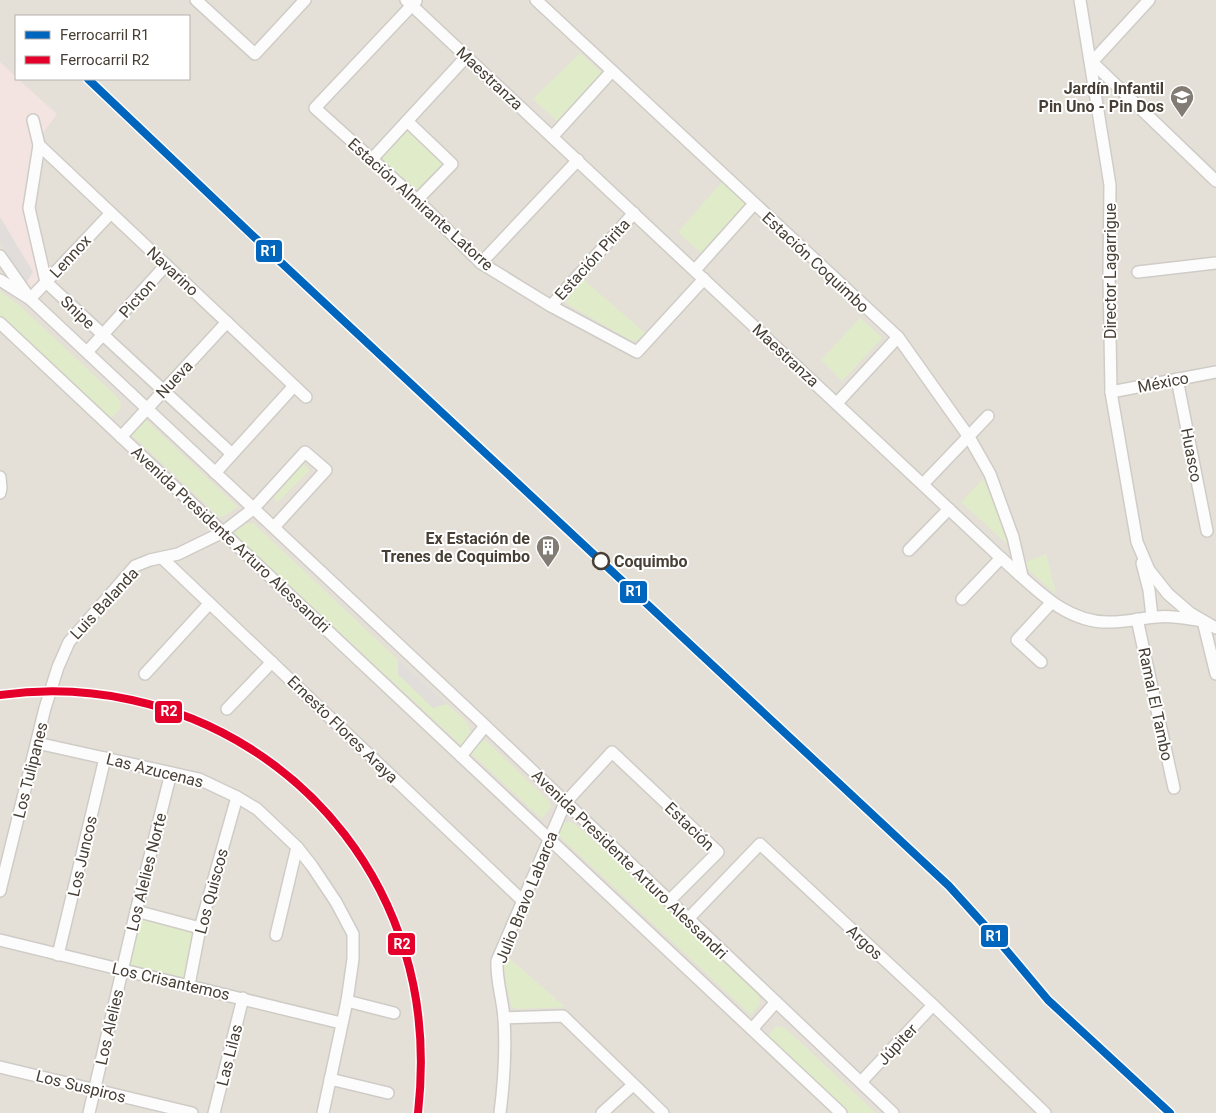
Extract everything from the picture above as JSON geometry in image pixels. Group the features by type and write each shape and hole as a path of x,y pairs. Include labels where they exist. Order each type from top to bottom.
{"street":[{"path":"196,0 255,54 304,0"},
{"name":"Estación Coquimbo","path":"536,0 898,337 969,437 993,483 1013,537 1022,576"},
{"name":"Director Lagarrigue","path":"1080,0 1092,62 1110,185 1111,392 1136,542 1148,590 1152,617"},
{"path":"1149,0 1092,62 1216,181"},
{"name":"Maestranza","path":"412,2 552,137 1001,558 1051,602 1071,614 1084,619 1109,622 1152,617 1171,617 1203,621"},
{"name":"Estación Almirante Latorre","path":"412,2 315,108 417,200 481,263 551,306 637,352 704,279"},
{"path":"372,159 467,56"},
{"path":"552,137 612,71"},
{"name":"Snipe","path":"33,120 39,145 29,208 46,282 232,454"},
{"path":"407,121 452,164 417,200"},
{"name":"Navarino","path":"39,145 306,397"},
{"path":"481,263 578,160"},
{"path":"695,270 754,204"},
{"name":"Lennox","path":"30,299 111,213"},
{"name":"Estación Pirita","path":"551,306 634,213"},
{"name":"Avenida Presidente Arturo Alessandri","path":"0,256 30,299"},
{"path":"1138,272 1216,263"},
{"name":"Picton","path":"86,352 166,265"},
{"name":"Avenida Presidente Arturo Alessandri","path":"0,280 30,299 486,726 893,1113"},
{"name":"Avenida Presidente Arturo Alessandri","path":"0,322 841,1113"},
{"name":"Nueva","path":"121,436 227,322"},
{"path":"837,403 898,337"},
{"name":"México","path":"1111,392 1216,372"},
{"name":"Huasco","path":"1177,378 1207,531"},
{"path":"215,473 294,386"},
{"path":"923,484 988,416"},
{"name":"Luis Balanda","path":"45,708 58,667 69,642 135,566 150,560 178,554 222,532 253,509 305,452 326,470 274,527"},
{"path":"0,477 0,493"},
{"path":"909,550 949,509"},
{"name":"Director Lagarrigue","path":"1136,542 1149,570 1168,594 1184,609 1216,628"},
{"name":"Ernesto Flores Araya","path":"162,558 522,901"},
{"path":"962,599 1001,558"},
{"path":"1042,662 1017,640 1051,602"},
{"path":"145,674 209,604"},
{"name":"Ramal El Tambo","path":"1138,619 1174,788"},
{"path":"1203,621 1216,674"},
{"path":"227,709 272,662"},
{"name":"Los Tulipanes","path":"0,891 45,708"},
{"path":"461,756 486,726"},
{"name":"Las Azucenas","path":"37,743 199,779 257,809 297,847 336,902 353,934 353,959 346,1001 323,1113"},
{"name":"Estación","path":"565,803 612,752 718,852 669,902"},
{"name":"Los Juncos","path":"58,955 105,758"},
{"name":"Los Alelies Norte","path":"122,971 171,773"},
{"name":"Los Quiscos","path":"189,985 200,928 237,797"},
{"name":"Julio Bravo Labarca","path":"500,1113 504,1087 504,1018 496,974 497,961 565,803"},
{"name":"Argos","path":"688,919 760,844 933,1005 1045,1113"},
{"path":"276,935 297,847"},
{"path":"136,911 200,928"},
{"name":"Los Crisantemos","path":"0,940 122,971 189,985 341,1022"},
{"name":"Los Alelies","path":"89,1113 122,971"},
{"name":"Las Lilas","path":"214,1113 243,998"},
{"path":"346,1001 394,1013"},
{"path":"752,1029 776,1002"},
{"name":"Júpiter","path":"860,1082 933,1005"},
{"path":"504,1018 563,1016 662,1113"},
{"name":"Los Suspiros","path":"0,1067 192,1113"},
{"path":"330,1079 388,1093"},
{"path":"602,1113 632,1085"}],"shaded area":[{"path":"0,0 1216,0 1216,1113 0,1113"},
{"path":"0,62 15,76 15,80 19,80 57,114 35,144 25,210 43,279 33,290 0,241"},
{"path":"0,217 33,272 26,283 0,241"},
{"path":"398,660 446,704 433,708 398,674"}],"green space":[{"path":"580,53 603,74 558,122 533,99"},
{"path":"406,129 444,164 417,194 378,158"},
{"path":"722,182 746,203 701,253 678,232"},
{"path":"583,279 645,333 638,340 632,341 567,304 566,299"},
{"path":"0,291 19,305 115,395 120,401 121,408 111,418 0,316"},
{"path":"860,318 882,338 842,381 821,360"},
{"path":"146,420 238,507 220,518 133,436 132,432 142,421"},
{"path":"303,464 310,470 276,502 274,497"},
{"path":"983,479 1002,523 1007,544 961,502"},
{"path":"248,523 253,523 398,660 398,674 433,707 446,704 465,720 470,731 468,737 461,745 232,532"},
{"path":"1046,554 1056,594 1022,564"},
{"path":"480,741 486,741 549,801 551,806 542,819 470,752"},
{"path":"571,822 581,829 759,994 760,1004 751,1015 558,835 564,823"},
{"path":"138,918 196,933 185,979 126,965"},
{"path":"508,957 565,1007 519,1009 512,1007 503,966"},
{"path":"776,1026 785,1028 876,1113 847,1113 766,1038"}],"rail line":[{"name":"R1","path":"89,80 271,253 949,886 1048,1000 1170,1113"},
{"name":"R2","path":"0,695 67,692 132,700 193,719 250,749 301,787 345,834 380,890 405,952 415,992 420,1032 421,1072 418,1113"}],"place":[{"name":"Jardín Infantil Pin Uno - Pin Dos","path":"1182,118"},
{"name":"Coquimbo","path":"601,561"},
{"name":"Ex Estación de Trenes de Coquimbo","path":"548,568"}]}
